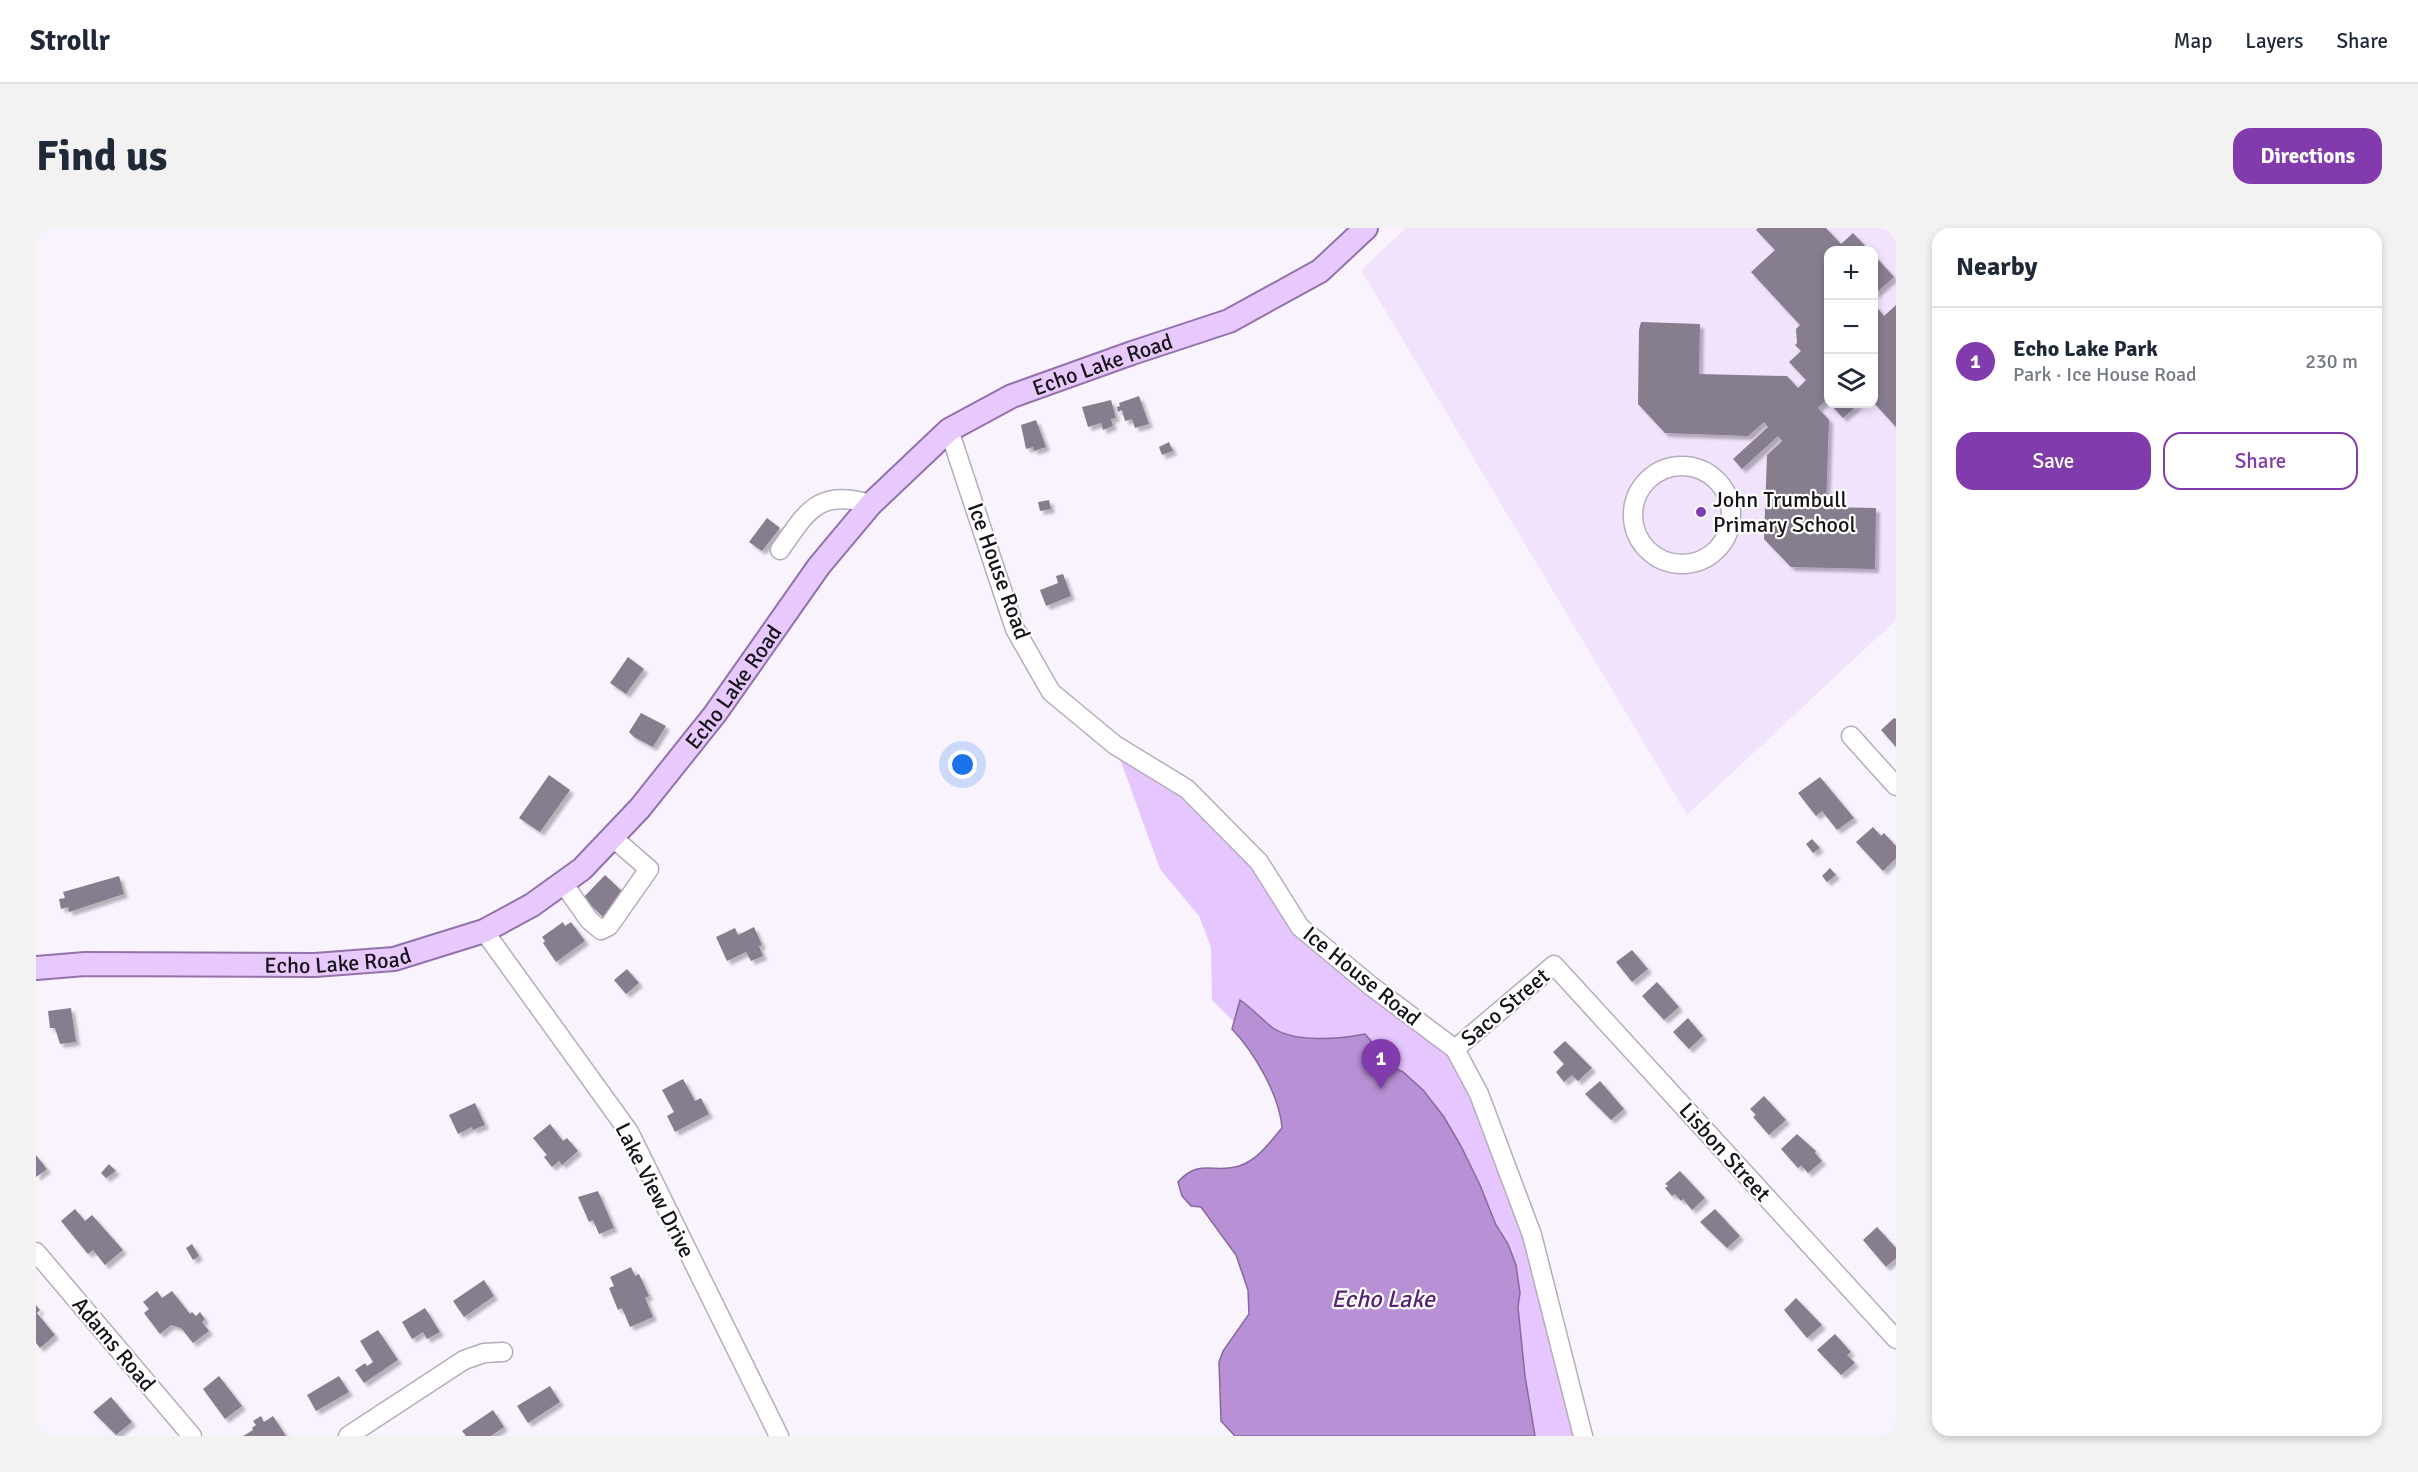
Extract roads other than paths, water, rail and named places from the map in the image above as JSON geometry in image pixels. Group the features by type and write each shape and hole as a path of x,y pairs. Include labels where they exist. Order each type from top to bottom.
{"main road":[{"name":"Echo Lake Road","path":"36,968 85,964 315,965 394,959 484,931 532,905 582,869 644,803 715,714 819,566 871,504 949,430 1012,396 1132,352 1229,321 1320,271 1366,228"}],"street":[{"name":"Ice House Road","path":"949,430 1016,629 1052,692 1115,745 1187,789 1259,862 1300,927 1371,986 1455,1049 1479,1094 1532,1235 1583,1436"},
{"path":"1674,466 1690,466 1706,472 1719,481 1728,495 1732,510 1731,527 1724,542 1713,554 1699,562 1683,565 1666,563 1640,543 1634,528 1632,511 1636,495 1659,471 1674,466"},
{"path":"780,550 805,514 825,500 849,498 871,504"},
{"path":"1851,736 1896,786"},
{"path":"563,883 589,920 601,930 609,927 649,869 612,837"},
{"name":"Lake View Drive","path":"484,931 629,1132 779,1436"},
{"name":"Saco Street","path":"1455,1049 1554,964"},
{"name":"Lisbon Street","path":"1554,964 1896,1339"},
{"name":"Adams Road","path":"36,1252 192,1436"},
{"path":"348,1436 464,1360 484,1353 503,1352"}],"water":[{"name":"Echo Lake","path":"1240,1000 1273,1028 1293,1036 1331,1038 1365,1034 1377,1048 1384,1063 1403,1072 1423,1090 1444,1117 1480,1185 1496,1225 1508,1244 1516,1265 1525,1376 1535,1436 1235,1436 1221,1421 1219,1362 1223,1351 1249,1314 1248,1290 1236,1255 1201,1207 1191,1206 1182,1196 1178,1182 1193,1170 1230,1168 1252,1160 1282,1128 1276,1102 1264,1075 1249,1050 1232,1029"}],"place":[{"name":"John Trumbull Primary School","path":"1701,512"},
{"name":"Echo Lake Park","path":"1381,1089"}]}
